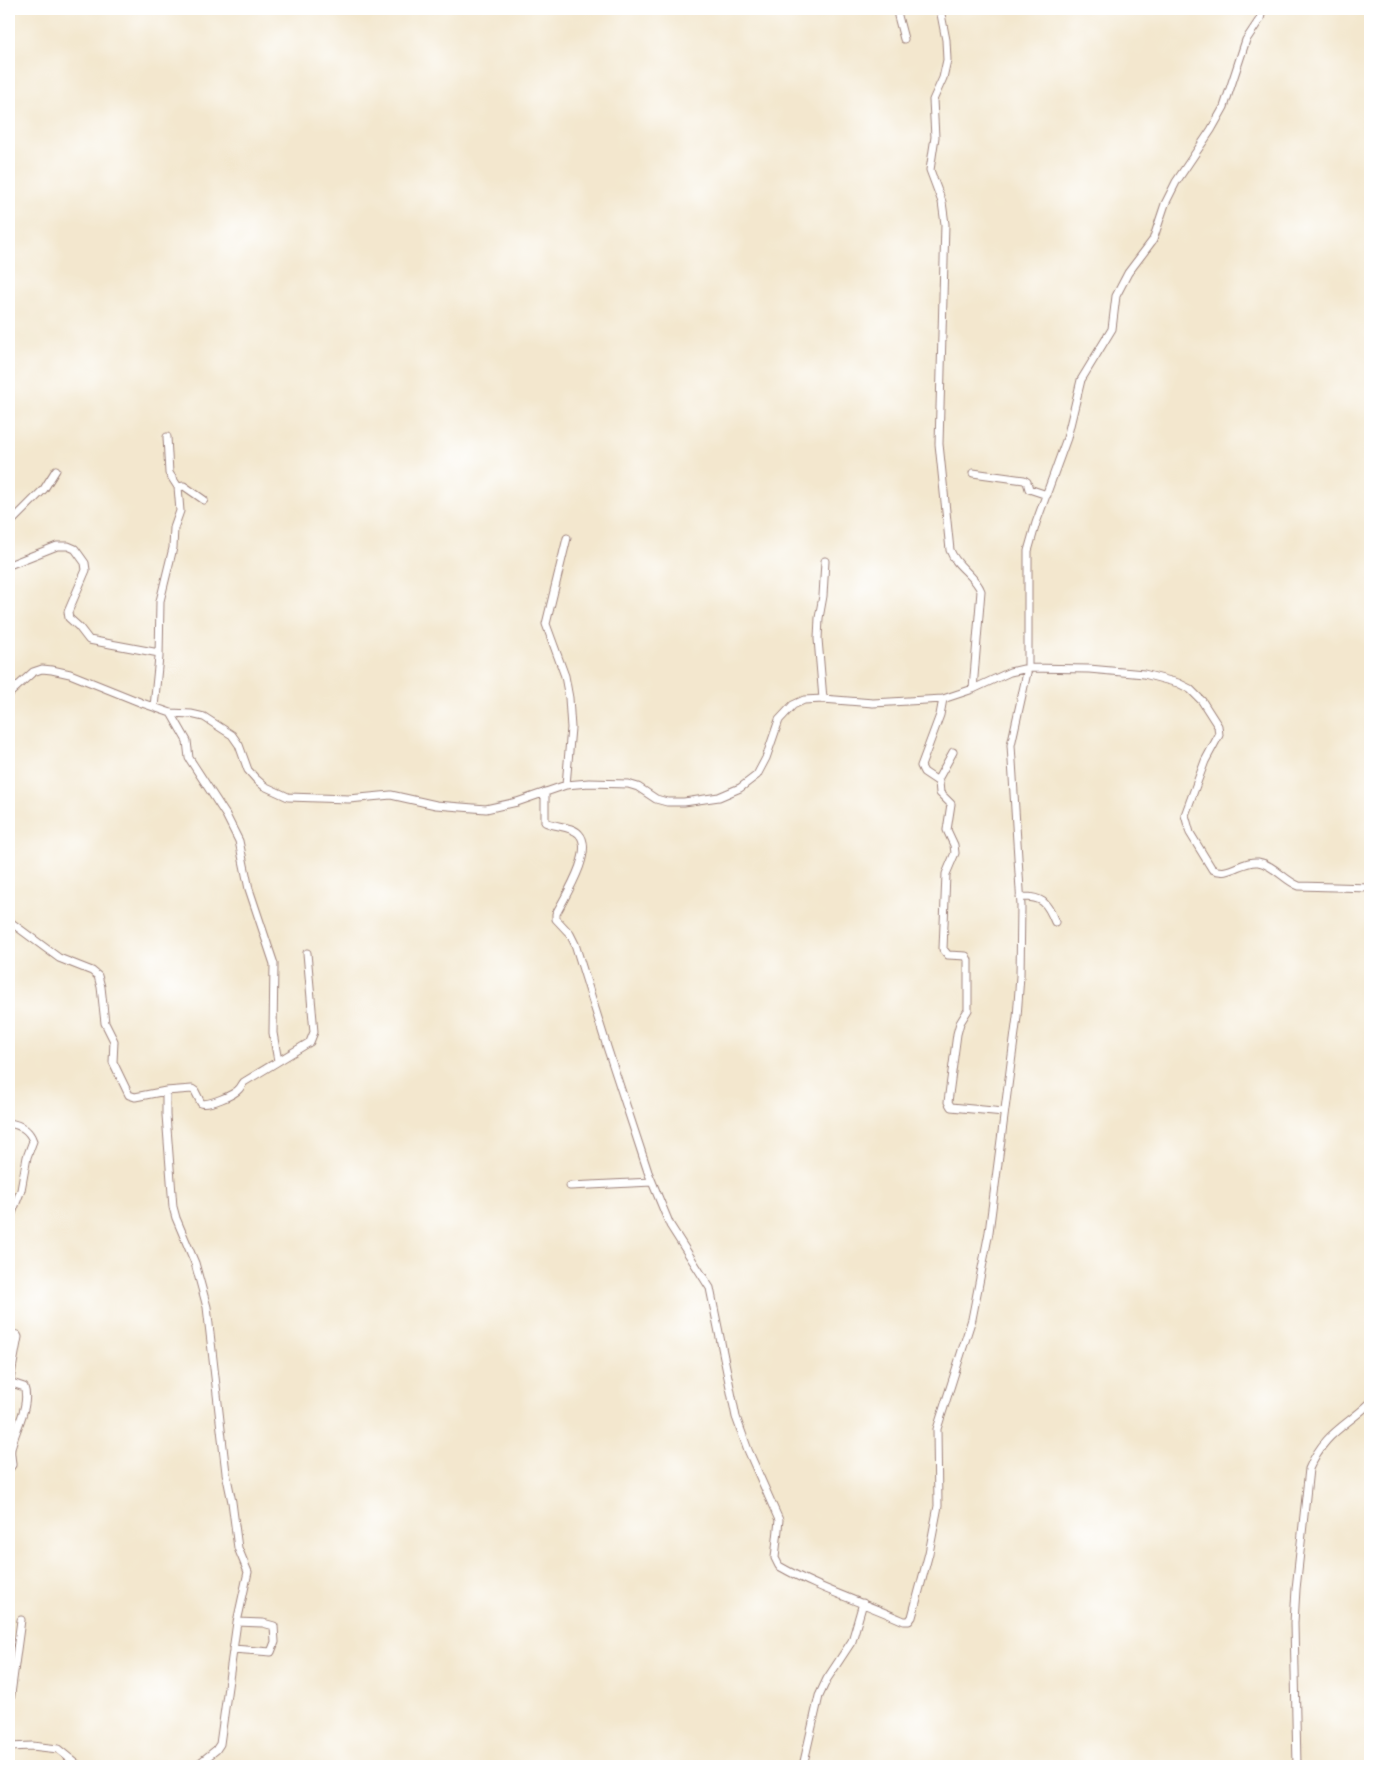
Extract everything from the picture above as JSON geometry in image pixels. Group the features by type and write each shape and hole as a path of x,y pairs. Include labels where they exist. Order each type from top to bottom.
{"street":[{"path":"898,9 904,39"},
{"path":"940,9 947,57 943,78 933,100 935,137 930,167 931,176 944,207 945,224 939,444 950,550 957,563 980,587 981,592 973,689"},
{"path":"545,792 546,822 576,832 581,836 583,844 581,866 556,914 556,919 570,934 576,944 610,1056 652,1182 670,1225 710,1288 736,1417 748,1450 779,1520 776,1562 779,1566 812,1584 905,1621 910,1620 929,1553 938,1506 937,1429 965,1345 990,1232 1017,1017 1020,976 1020,897 1011,745 1028,668 1027,555 1036,523 1067,438 1081,380 1112,329 1116,296 1128,273 1153,240 1167,199 1176,182 1211,130 1224,106 1246,40 1260,19 1259,9"},
{"path":"154,707 159,653 160,601 174,548 174,528 180,511 178,487 169,474 166,437"},
{"path":"9,524 44,489 56,470"},
{"path":"973,473 1024,480 1027,482 1029,489 1047,495"},
{"path":"178,487 184,486 204,500"},
{"path":"566,785 571,728 569,698 565,676 546,624 567,538"},
{"path":"9,565 57,546 73,548 86,568 68,612 69,618 79,626 89,640 159,653"},
{"path":"823,699 818,639 825,561"},
{"path":"9,694 29,674 35,670 42,669 70,674 171,713 198,715 209,719 236,739 245,764 264,786 288,797 349,799 391,795 436,805 486,808 505,806 566,785 589,783 628,784 638,787 660,800 677,803 719,797 746,784 759,772 778,722 790,707 804,700 823,699 873,703 943,699 973,689 1010,672 1028,668 1074,668 1144,674 1187,687 1205,704 1217,724 1218,737 1205,761 1185,815 1190,833 1212,869 1225,872 1247,863 1258,862 1267,865 1299,886 1370,888"},
{"path":"937,780 924,772 921,766 940,715 943,699"},
{"path":"171,713 187,741 189,758 226,815 239,841 249,889 274,964 273,1032 278,1061"},
{"path":"953,752 937,780 940,793 950,804 947,830 955,852 946,874 943,949 948,954 966,956 968,960 968,1010 960,1023 957,1034 949,1103 952,1107 1004,1112"},
{"path":"1020,897 1029,897 1043,901 1049,906 1054,922"},
{"path":"9,921 59,958 98,976 105,1023 115,1043 113,1062 128,1094 136,1097 166,1090 193,1089 201,1103 207,1104 238,1090 244,1082 308,1043 314,1036 308,953"},
{"path":"166,1090 173,1208 195,1263 207,1307 226,1473 232,1502 237,1546 248,1572 237,1622 220,1744 216,1750 196,1766"},
{"path":"9,1122 24,1128 30,1133 33,1141 27,1157 21,1190 12,1213 9,1215"},
{"path":"570,1186 652,1182"},
{"path":"9,1333 17,1335 18,1338 10,1380 12,1383 24,1387 26,1395 24,1408 10,1451 12,1465 9,1469"},
{"path":"1297,1766 1294,1623 1309,1469 1315,1454 1331,1435 1370,1403"},
{"path":"803,1766 819,1696 826,1679 852,1641 863,1603"},
{"path":"9,1709 21,1620"},
{"path":"233,1649 271,1652 275,1642 275,1629 273,1626 264,1623 237,1622"},
{"path":"9,1747 32,1746 58,1749 79,1766"}]}
